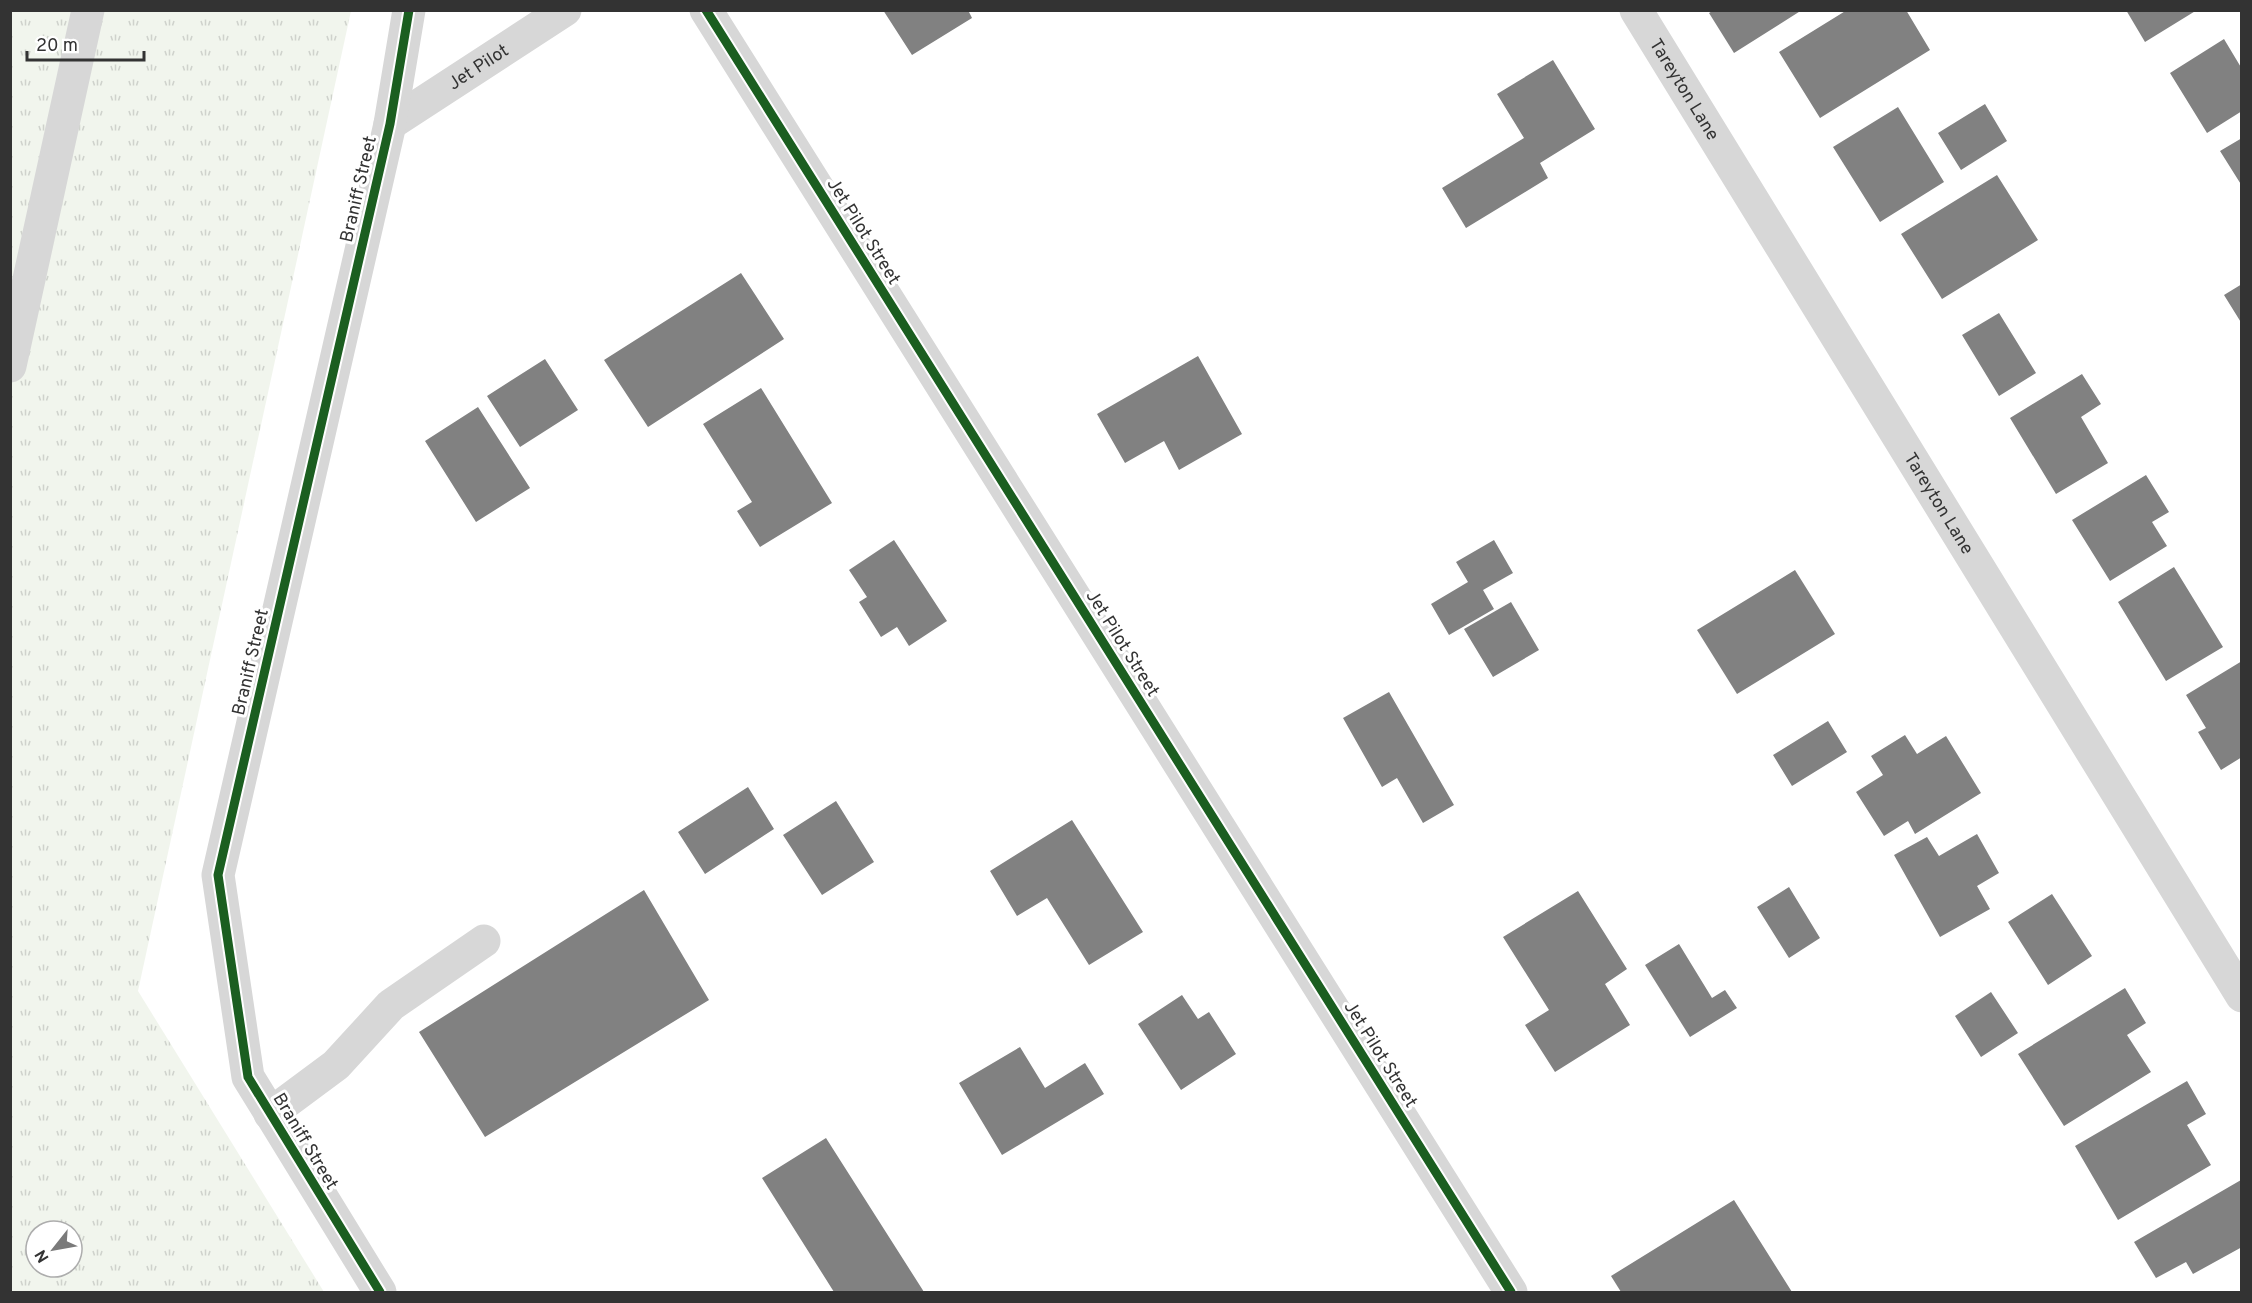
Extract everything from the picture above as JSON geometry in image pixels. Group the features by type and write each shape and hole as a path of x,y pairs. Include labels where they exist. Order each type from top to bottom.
{"street":[{"path":"10,366 88,10"},
{"name":"Braniff Street","path":"380,1293 248,1077 218,875 390,124 410,10"},
{"name":"Jet Pilot","path":"390,124 565,10"},
{"name":"Jet Pilot Street","path":"706,10 1511,1293"},
{"name":"Tareyton Lane","path":"1636,10 2241,996"},
{"path":"270,1114 336,1065 391,1005 484,941"}],"green space":[{"path":"10,11 351,11 138,991 324,1292 11,1292"}],"building":[{"path":"883,10 968,10 972,18 912,55"},
{"path":"1714,10 1802,10 1734,53 1709,13"},
{"path":"1847,10 1906,10 1930,50 1820,118 1779,52"},
{"path":"2126,10 2197,10 2145,42"},
{"path":"2224,39 2242,69 2242,111 2207,133 2170,73"},
{"path":"1553,60 1595,129 1540,163 1548,178 1466,228 1442,188 1524,138 1497,94"},
{"path":"1985,104 2007,141 1961,170 1938,133"},
{"path":"1898,107 1944,182 1880,222 1833,147"},
{"path":"2242,138 2242,186 2220,151"},
{"path":"1997,175 2038,240 1942,299 1901,234"},
{"path":"741,273 784,339 648,427 604,360"},
{"path":"2242,284 2242,324 2224,295"},
{"path":"1999,313 2036,373 1999,396 1962,335"},
{"path":"1198,356 1242,434 1179,470 1164,441 1125,463 1097,414"},
{"path":"545,359 578,410 520,447 487,396"},
{"path":"2082,374 2101,404 2081,417 2108,463 2056,494 2010,418"},
{"path":"761,388 832,503 760,547 737,511 752,502 703,424"},
{"path":"478,407 530,488 476,522 425,441"},
{"path":"2146,475 2169,512 2152,522 2167,546 2110,581 2072,520"},
{"path":"894,540 947,621 909,646 897,627 881,637 859,602 867,597 849,570"},
{"path":"1494,540 1513,573 1483,590 1494,609 1449,635 1431,604 1468,582 1456,562"},
{"path":"2174,567 2223,647 2166,681 2118,602"},
{"path":"1795,570 1835,634 1737,694 1697,630"},
{"path":"1511,602 1539,650 1493,677 1464,629"},
{"path":"2242,661 2242,757 2221,770 2198,732 2206,728 2186,695"},
{"path":"1389,692 1454,805 1423,823 1397,778 1382,787 1343,718"},
{"path":"1828,721 1847,752 1792,786 1773,755"},
{"path":"1905,735 1917,754 1946,736 1981,793 1915,834 1908,821 1884,836 1856,792 1883,775 1871,756"},
{"path":"748,787 774,829 705,874 678,832"},
{"path":"836,801 874,862 822,895 783,835"},
{"path":"1072,820 1143,932 1089,965 1047,898 1017,916 990,871"},
{"path":"1977,834 1999,873 1977,886 1990,909 1940,937 1894,855 1927,837 1939,856"},
{"path":"1789,887 1820,938 1789,958 1757,907"},
{"path":"644,890 709,1000 485,1137 419,1032"},
{"path":"1578,891 1627,969 1605,984 1630,1025 1555,1072 1525,1025 1549,1010 1503,937"},
{"path":"2052,894 2092,956 2048,985 2008,922"},
{"path":"1679,944 1712,998 1725,990 1737,1008 1690,1037 1645,965"},
{"path":"2125,988 2146,1023 2127,1035 2151,1072 2064,1126 2018,1054"},
{"path":"1991,992 2018,1033 1981,1057 1955,1016"},
{"path":"1182,995 1198,1019 1209,1012 1236,1054 1181,1090 1138,1024"},
{"path":"1020,1047 1045,1088 1085,1063 1104,1094 1002,1155 959,1083"},
{"path":"2187,1081 2206,1114 2187,1125 2211,1165 2118,1220 2075,1146"},
{"path":"826,1138 924,1292 834,1292 762,1178"},
{"path":"2241,1180 2242,1247 2193,1274 2186,1262 2156,1278 2134,1242"},
{"path":"1734,1200 1792,1292 1621,1292 1611,1276"}],"cycle path":[{"path":"380,1292 248,1077 218,875 390,124 409,10"},
{"path":"706,10 1511,1292"}]}
